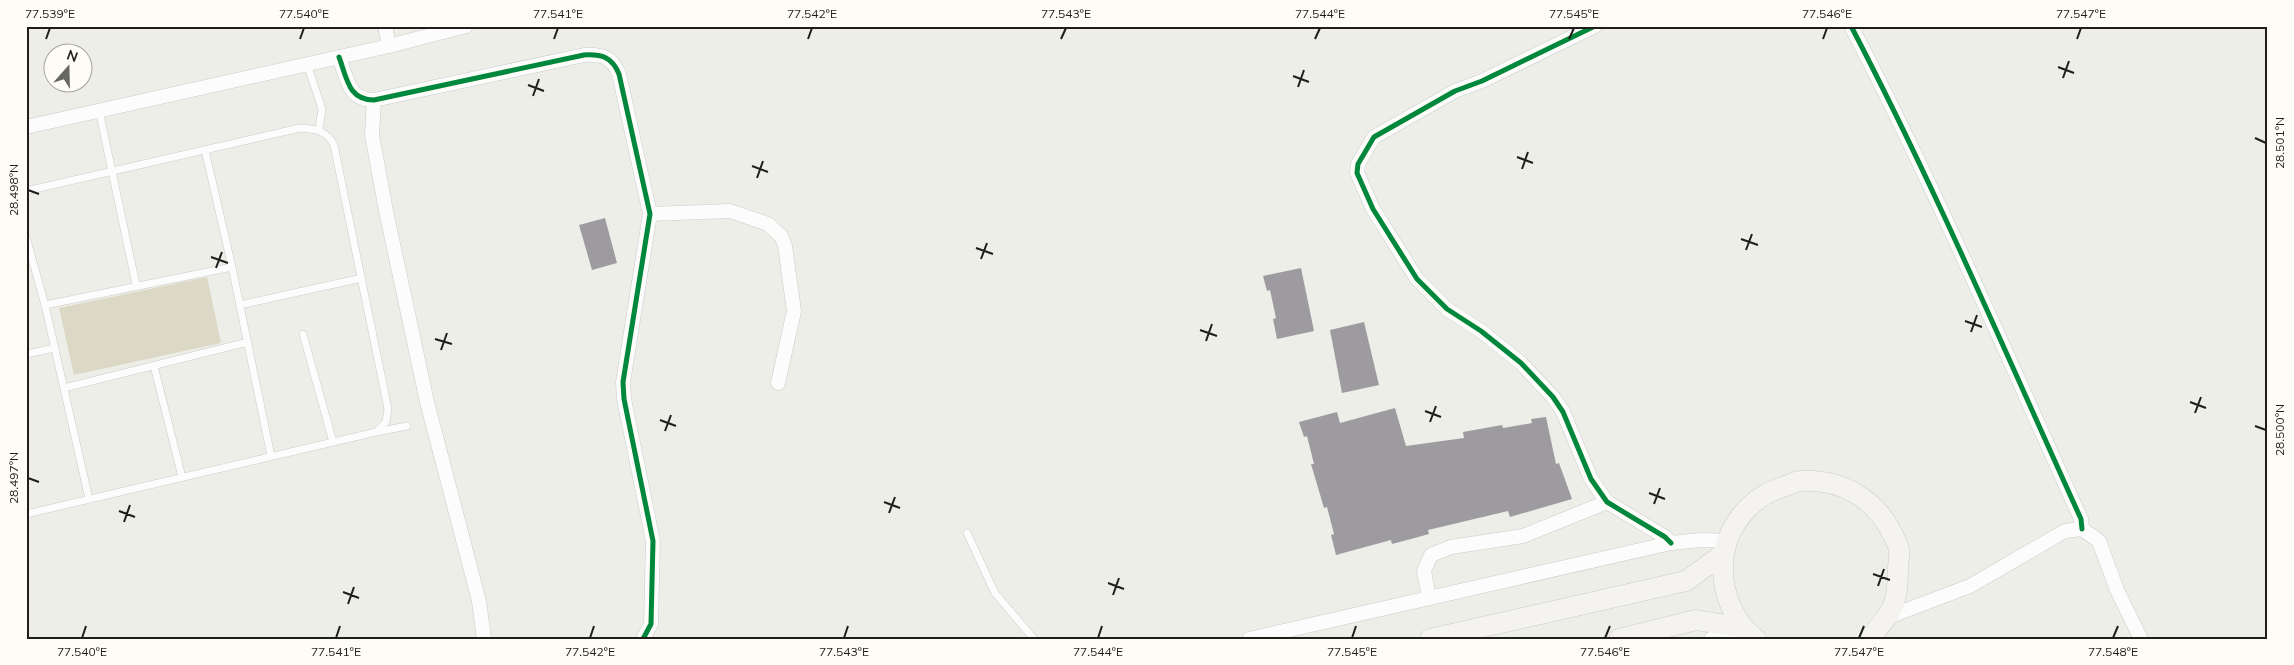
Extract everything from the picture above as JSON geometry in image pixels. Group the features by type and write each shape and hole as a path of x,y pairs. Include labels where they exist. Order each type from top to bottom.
{"street":[{"path":"385,26 389,46"},
{"path":"26,127 389,46 466,26"},
{"path":"1595,26 1482,81 1454,92 1402,120 1370,141 1357,169 1368,200 1417,279 1447,309 1481,331 1521,363 1558,404 1591,479 1607,502 1665,537 1671,543"},
{"path":"1851,26 1888,97 1960,248 2081,519 2082,529"},
{"path":"339,57 351,90 357,97 374,100 584,55 598,54 607,57 615,64 619,74 650,214 623,382 624,400 653,541 651,624 643,639"},
{"path":"374,100 372,135 386,211 427,402 479,601 484,639"},
{"path":"650,214 730,211 768,224 781,236 785,246 794,310 778,383"},
{"path":"1750,634 1736,617 1722,578 1725,548 1731,529 1747,508 1769,491 1801,481 1842,486 1857,493 1886,519 1899,549 1898,595 1888,617 1869,639"},
{"path":"1429,598 1424,571 1431,555 1451,547 1523,536 1607,502"},
{"path":"1888,617 1970,586 2065,530 2082,529 2099,541 2117,590 2141,639"},
{"path":"1249,639 1671,543 1701,540 1725,548"},
{"path":"1430,639 1686,581 1725,548"},
{"path":"1619,639 1696,620 1750,634"},
{"path":"1711,639 1750,634"}],"lane":[{"path":"307,64 322,109 319,129"},
{"path":"99,110 136,285"},
{"path":"26,191 300,128 319,129 330,136 334,145 388,409 386,422 376,432"},
{"path":"205,150 232,267 271,456"},
{"path":"26,237 45,306 89,499"},
{"path":"45,306 136,285 232,267"},
{"path":"240,305 362,278"},
{"path":"303,334 333,442"},
{"path":"64,388 248,342"},
{"path":"26,354 55,348"},
{"path":"154,366 182,477"},
{"path":"26,514 407,426"},
{"path":"967,533 995,593 1034,639"}],"shaded area":[{"path":"207,277 221,343 74,375 59,308"}],"building":[{"path":"605,218 617,263 592,270 579,225"},
{"path":"1301,268 1314,331 1277,339 1273,319 1276,318 1270,290 1267,291 1263,276"},
{"path":"1364,322 1379,385 1342,393 1330,330"},
{"path":"1395,408 1406,446 1464,438 1463,432 1502,425 1503,428 1532,423 1531,419 1546,417 1556,464 1559,463 1572,499 1510,517 1508,511 1428,530 1429,534 1392,544 1391,540 1336,555 1331,535 1334,534 1327,507 1324,508 1311,464 1314,464 1307,436 1304,437 1299,422 1337,412 1340,423"}],"cycle path":[{"path":"1595,26 1482,81 1455,91 1374,137 1358,164 1357,173 1373,209 1417,279 1447,309 1481,331 1521,363 1553,397 1563,412 1591,479 1607,502 1665,537 1671,543"},
{"path":"1851,26 1912,148 1969,271 2081,519 2082,529"},
{"path":"339,57 347,80 354,92 365,99 374,100 584,55 596,55 606,58 616,68 619,74 650,214 623,382 624,399 653,541 651,624 643,639"}]}
